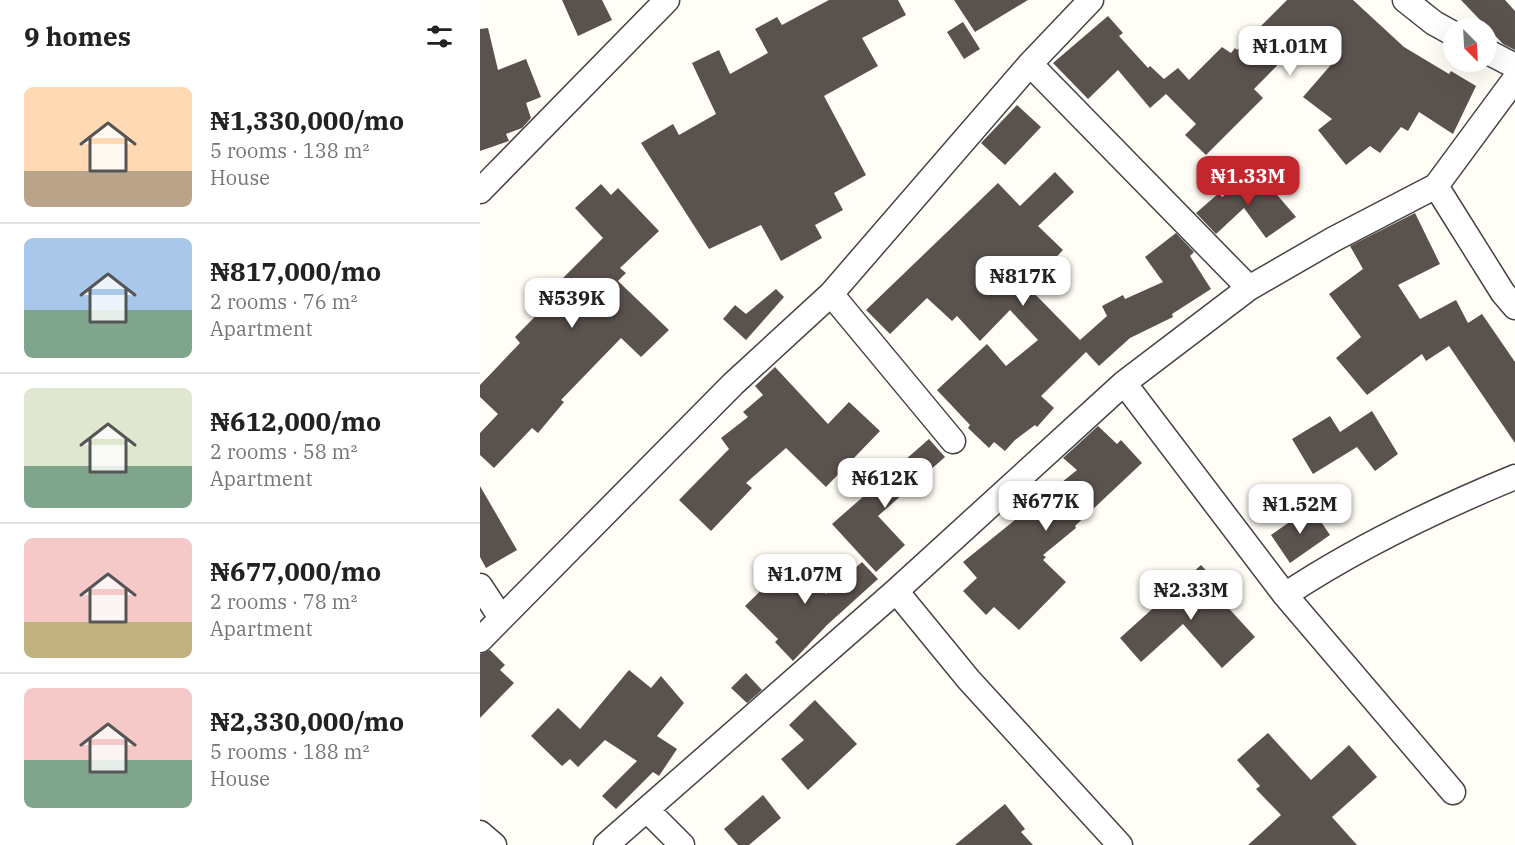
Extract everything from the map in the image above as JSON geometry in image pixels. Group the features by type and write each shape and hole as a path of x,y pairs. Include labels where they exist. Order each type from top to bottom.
{"street":[{"path":"480,191 667,0"},
{"path":"480,640 733,384 831,294 1030,64 1090,0"},
{"path":"1405,0 1443,28"},
{"path":"1497,57 1515,66"},
{"path":"1030,64 1250,288"},
{"path":"606,845 896,591 1124,382 1250,288 1334,239 1436,186 1515,79"},
{"path":"1436,186 1503,293 1515,307"},
{"path":"831,294 953,441"},
{"path":"1124,382 1285,595 1453,792"},
{"path":"1285,595 1328,566 1455,502 1515,477"},
{"path":"480,586 501,618"},
{"path":"896,591 969,680 1120,845"},
{"path":"647,810 682,845"},
{"path":"480,833 495,845"}],"building":[{"path":"562,0 602,0 612,20 578,36"},
{"path":"829,0 898,0 906,15 862,38 878,66 824,96 866,175 834,193 843,210 815,225 822,238 781,261 761,225 709,249 641,143 673,124 679,135 716,114 692,63 719,50 730,74 768,53 755,29 777,17 782,25"},
{"path":"954,0 1028,0 975,32"},
{"path":"1287,0 1353,0 1404,47 1443,72 1449,74 1453,72 1476,86 1453,134 1419,112 1408,131 1401,127 1380,153 1370,146 1346,165 1318,130 1332,119 1303,97 1336,59 1306,36 1254,89 1263,98 1206,155 1185,135 1196,124 1166,94 1150,108 1118,70 1088,99 1053,63 1108,16 1123,33 1119,36 1148,68 1150,66 1164,79 1178,68 1189,80 1222,47 1231,53 1235,48 1237,50"},
{"path":"1461,0 1505,0 1515,11 1515,50 1503,44 1497,38 1497,18 1478,18"},
{"path":"963,22 980,49 964,59 947,32"},
{"path":"488,28 498,70 526,59 541,97 526,103 531,118 522,128 506,134 509,141 480,151 480,29"},
{"path":"1017,105 1041,127 1005,165 981,143"},
{"path":"1256,170 1296,217 1266,238 1244,208 1216,234 1196,213 1219,193 1222,197"},
{"path":"1055,172 1074,192 1038,226 1063,250 1028,287 1080,340 1107,316 1102,306 1123,295 1125,299 1163,282 1145,257 1176,233 1194,252 1190,256 1211,289 1172,314 1173,317 1130,338 1099,366 1086,352 1041,396 1054,408 1037,427 1035,425 1015,440 1005,451 994,442 989,448 968,428 970,425 937,390 987,344 1006,366 1038,340 1010,310 980,341 957,316 952,321 927,298 890,334 866,310 998,183 1020,206"},
{"path":"601,184 611,195 618,188 659,231 620,268 626,273 618,281 669,330 641,357 621,338 561,400 564,402 538,433 532,428 494,468 480,455 480,433 498,414 480,397 480,385 520,343 515,337 566,285 561,280 603,238 575,208"},
{"path":"1415,213 1440,264 1398,285 1420,319 1456,300 1468,323 1482,314 1515,362 1515,443 1449,346 1426,361 1422,354 1367,395 1336,358 1361,337 1329,294 1363,269 1350,246"},
{"path":"776,289 784,297 746,340 723,319 735,305 746,314"},
{"path":"775,367 828,424 849,402 880,431 826,487 786,448 746,483 752,488 711,531 679,500 729,449 721,438 748,417 743,412 763,395 755,386"},
{"path":"1372,411 1398,454 1375,471 1357,447 1313,474 1292,439 1330,416 1340,432"},
{"path":"1098,426 1117,444 1121,440 1142,463 1075,526 1076,528 1043,555 1046,557 1043,560 1066,582 1019,630 994,607 986,615 963,591 977,578 963,562 1077,470 1063,458"},
{"path":"929,439 945,457 878,516 905,545 876,572 832,524"},
{"path":"480,486 517,550 486,568 480,557"},
{"path":"1311,507 1330,535 1290,563 1271,535"},
{"path":"792,560 826,594 862,562 878,579 827,625 793,661 775,642 778,639 745,606"},
{"path":"1201,565 1219,584 1213,591 1255,637 1222,668 1183,624 1141,662 1120,638"},
{"path":"490,650 505,665 500,670 514,683 480,718 480,654"},
{"path":"629,670 651,688 661,676 684,703 657,736 677,749 659,776 653,772 616,809 602,796 637,761 605,740 578,767 570,759 562,766 531,736 558,708 580,729"},
{"path":"746,673 762,690 747,703 731,688"},
{"path":"815,700 857,744 808,790 781,759 804,740 789,725"},
{"path":"1268,733 1311,780 1349,745 1377,777 1332,817 1357,845 1248,845 1281,815 1256,789 1260,786 1237,760"},
{"path":"763,795 781,818 749,845 738,845 724,829"},
{"path":"1005,804 1025,829 1021,832 1033,845 955,845"}]}
